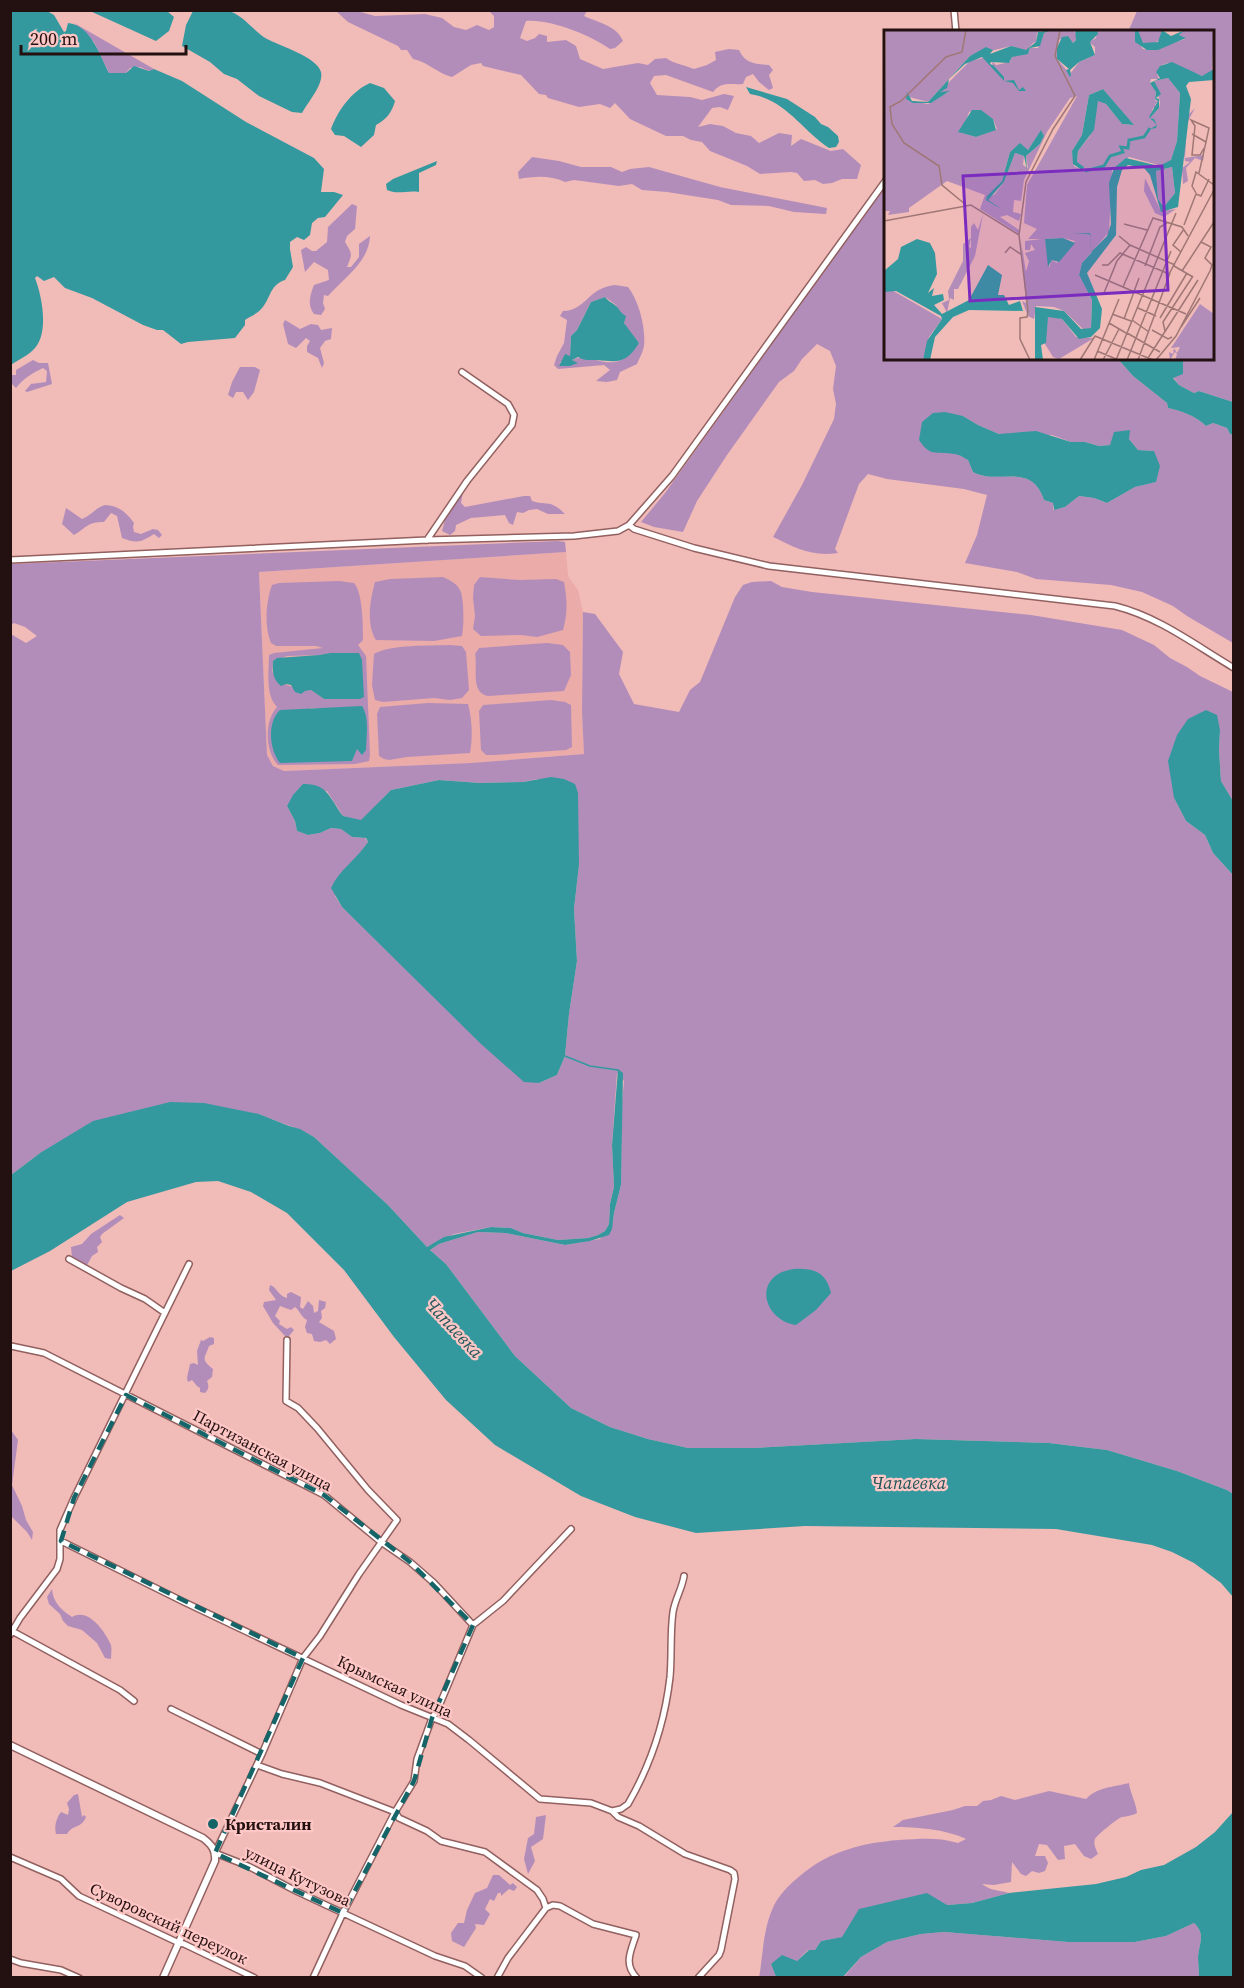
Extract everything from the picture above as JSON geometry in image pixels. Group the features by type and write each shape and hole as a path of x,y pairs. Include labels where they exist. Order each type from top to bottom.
{"street":[{"path":"956,30 955,14 961,10"},
{"path":"10,560 603,534 618,531 629,525 672,476 884,181"},
{"path":"427,540 467,481 512,424 514,415 508,404 462,372"},
{"path":"629,525 634,529 694,548 770,566 1115,606 1153,619 1233,668"},
{"path":"69,1259 146,1299 165,1312"},
{"path":"134,1701 104,1681 11,1632 57,1569 60,1559 60,1530 189,1264"},
{"name":"Партизанская улица","path":"287,1340 286,1401 298,1408 317,1428 396,1520 381,1542"},
{"name":"Партизанская улица","path":"11,1346 44,1353 324,1495 381,1542 410,1562 434,1583 473,1624"},
{"path":"313,1977 395,1812 414,1781 417,1759 432,1718 473,1624 503,1601 571,1528"},
{"name":"Крымская улица","path":"61,1541 400,1705 448,1724 540,1799 582,1801 612,1811 618,1817 673,1845 685,1854 730,1870 734,1873 735,1879 719,1955 698,1977"},
{"path":"163,1977 303,1658 320,1636 381,1542"},
{"path":"612,1811 628,1804 654,1748 670,1677 671,1633 675,1603 683,1585 684,1576"},
{"path":"171,1709 262,1755"},
{"name":"улица Кутузова","path":"10,1745 203,1838 211,1844 216,1853 249,1866 435,1956 465,1966 482,1977"},
{"path":"257,1765 320,1783 395,1812 399,1818 427,1831 441,1841 485,1852 537,1890 546,1908"},
{"name":"Суворовский переулок","path":"10,1857 61,1879 79,1896 255,1977"},
{"path":"497,1977 508,1958 546,1908 553,1905 560,1906 593,1923 636,1935 628,1962 631,1972 637,1977"},
{"path":"10,1959 61,1970 79,1977"}],"highlighted area":[{"path":"126,1395 324,1495 410,1562 473,1625 432,1718 414,1781 343,1913 215,1853 303,1658 61,1541 74,1498"}],"shaded area":[{"path":"336,11 357,11 375,16 425,14 442,18 454,27 466,30 477,25 489,30 494,27 494,16 489,11 587,11 584,16 612,28 623,41 610,49 570,29 536,21 526,21 520,38 527,41 539,34 547,36 547,42 566,40 576,46 580,59 603,69 638,63 648,65 655,59 666,58 694,69 716,60 715,52 729,49 739,50 748,61 769,65 773,70 769,75 773,88 769,90 753,74 746,77 743,84 723,85 713,92 666,75 654,76 650,83 657,95 702,100 724,94 734,96 728,110 720,107 712,108 698,127 710,124 723,126 736,133 751,136 759,143 779,133 792,135 791,146 801,139 831,151 843,149 861,165 857,179 842,179 823,184 815,180 804,181 797,173 791,172 760,174 747,166 710,151 702,142 683,136 666,136 630,119 615,103 610,108 600,104 579,107 548,98 546,95 539,94 521,75 483,66 481,63 471,65 452,77 413,59 407,50 401,50 398,46 348,22"},
{"path":"1137,11 1233,11 1233,402 1199,391 1194,393 1179,385 1173,377 1182,360 1214,360 1214,30 1129,30"},
{"path":"74,23 154,69 149,71 140,67 130,68 126,73 109,73 94,42"},
{"path":"532,157 581,167 611,167 622,172 649,167 720,187 827,208 826,214 794,212 769,206 731,205 718,200 642,190 632,184 619,186 574,180 565,182 542,177 519,179 518,172"},
{"path":"884,187 884,360 1119,360 1133,376 1167,403 1168,408 1188,414 1206,426 1213,423 1227,428 1233,435 1233,643 1173,606 1142,592 1111,585 1036,579 1017,572 965,563 977,535 987,495 964,489 887,479 868,474 859,484 835,549 838,553 812,553 773,537 802,485 834,419 836,404 833,389 836,366 830,351 817,344 794,371 779,382 697,501 683,532 654,527 641,522 665,493","holes":["963,416 999,434 1052,435 1071,442 1085,442 1099,446 1110,445 1129,430 1129,439 1138,450 1154,451 1155,482 1135,487 1107,503 1079,496 1065,507 1053,510 1053,503 1044,500 1038,488 1031,481 1023,478 983,476 973,472 968,460 956,453"]},
{"path":"352,204 357,206 355,229 347,236 345,242 351,254 347,267 351,267 359,257 359,244 370,236 369,245 355,269 328,296 324,295 325,309 321,315 314,314 310,304 311,292 314,285 329,280 328,270 314,262 305,272 301,250 306,247 316,251 327,242 328,227"},
{"path":"615,285 628,287 638,307 643,323 644,339 637,364 620,372 617,380 607,382 596,381 610,370 604,365 558,369 554,365 564,343 567,320 560,316 563,311 577,307 598,290","holes":["605,297 616,305 626,327 639,343 631,353 615,362 578,358 572,360 577,363 559,363 570,357 571,336 577,330 591,302"]},
{"path":"285,320 300,329 311,324 318,325 321,330 332,328 331,339 325,341 320,348 324,363 322,368 318,358 307,352 310,341 306,338 296,348 288,344 283,324"},
{"path":"33,360 48,363 52,384 25,391 31,384 46,382 47,371 43,368 16,388 11,383 11,375 16,375 16,370"},
{"path":"240,367 255,367 260,370 254,392 248,400 243,392 236,392 233,398 228,395"},
{"path":"463,492 461,503 465,507 530,496 532,501 552,505 565,514 548,514 537,509 523,513 517,512 513,525 509,523 505,515 471,518 456,525 455,531 450,535 442,531 445,520"},
{"path":"105,505 118,508 125,513 134,523 134,532 141,534 153,529 158,530 162,535 159,538 154,534 139,541 122,538 117,516 111,513 104,522 90,524 74,535 62,524 66,508 82,519"},
{"path":"565,542 566,552 259,572 267,755 273,766 284,771 471,763 584,754 583,612 595,614 623,652 619,674 634,704 679,712 690,690 700,682 735,597 743,585 752,582 771,581 782,587 812,592 1031,615 1122,630 1154,645 1170,658 1200,676 1233,692 1233,801 1221,781 1220,730 1174,798 1186,821 1205,835 1213,853 1233,875 1233,1494 1177,1471 1107,1450 1049,1443 917,1439 755,1448 688,1448 610,1427 571,1408 515,1356 446,1264 430,1250 439,1244 478,1232 505,1233 565,1245 600,1239 613,1222 621,1185 624,1081 617,1073 612,1145 614,1187 609,1224 605,1231 588,1238 558,1240 523,1233 511,1228 491,1227 454,1234 427,1247 388,1205 314,1137 259,1114 40,1153 11,1175 11,634 26,643 37,636 25,627 14,623 11,625 11,564","holes":["538,779 579,865 574,909 577,961 565,1056 557,1075 539,1083 419,982 342,907 335,896 368,842 365,838 352,837 341,829 331,828 308,835 297,831 295,821 287,806 327,791 343,816 361,821 391,790 439,780 480,783 523,782"]},
{"path":"566,552 568,576 578,590 583,612 584,754 471,763 284,771 273,766 267,755 259,572"},
{"path":"443,577 456,585 461,592 462,636 434,641 376,640 370,619 370,604 375,582 390,579"},
{"path":"480,577 519,580 556,579 564,582 566,618 563,630 537,637 481,636 473,629 474,585"},
{"path":"339,581 354,583 357,588 361,602 363,627 363,640 358,645 366,656 369,761 355,764 278,765 274,759 269,745 268,728 277,707 269,689 269,655 323,648 276,646 271,643 267,629 267,606 272,585","holes":["330,653 324,699 311,690 298,689 277,682 272,671 273,661 287,656","309,708 356,708 365,711 366,750 358,748"]},
{"path":"547,643 563,645 570,652 571,675 564,691 488,696 479,690 475,654 479,648"},
{"path":"462,646 466,652 469,690 462,698 383,702 375,700 372,685 374,654 400,647"},
{"path":"551,700 571,705 572,747 566,750 494,755 486,755 481,750 479,711 483,705"},
{"path":"428,703 468,704 472,728 470,753 389,760 379,756 377,714 380,707"},
{"path":"120,1215 124,1218 102,1234 100,1237 102,1242 97,1247 98,1252 92,1256 86,1267 72,1258 71,1247 82,1244 91,1234"},
{"path":"270,1285 287,1298 287,1294 291,1292 301,1297 300,1307 303,1309 308,1301 313,1306 314,1313 318,1311 319,1300 326,1302 319,1322 334,1331 336,1339 330,1344 326,1340 314,1341 312,1334 307,1333 305,1327 307,1320 297,1309 295,1307 291,1310 280,1306 275,1316 280,1321 279,1324 294,1330 289,1336 285,1336 273,1323 263,1306 264,1302 276,1300 269,1290"},
{"path":"214,1338 214,1344 209,1346 205,1359 213,1369 212,1377 207,1381 208,1387 205,1393 200,1392 200,1388 192,1380 188,1382 187,1378 190,1364 198,1365 197,1351 201,1340"},
{"path":"11,1430 18,1440 12,1485 33,1532 32,1540 11,1516"},
{"path":"52,1589 56,1602 64,1612 72,1617 84,1615 100,1627 111,1645 111,1659 105,1658 97,1643 82,1630 68,1626 63,1621 60,1614 49,1604 47,1597"},
{"path":"1129,1783 1137,1813 1120,1818 1095,1839 1098,1854 1091,1859 1084,1856 1075,1844 1064,1846 1065,1859 1058,1860 1047,1845 1039,1844 1035,1856 1045,1856 1048,1863 1045,1871 1039,1873 1032,1871 1026,1876 1021,1874 1012,1862 1011,1882 994,1885 982,1884 1009,1893 972,1903 947,1905 843,1937 821,1941 815,1950 808,1950 797,1961 771,1964 776,1977 759,1978 767,1926 774,1905 792,1883 823,1860 859,1846 885,1841 929,1839 958,1843 966,1839 931,1829 893,1827 903,1820 965,1806 977,1806 983,1801 1001,1796 1015,1800 1049,1791 1086,1799 1100,1790"},
{"path":"78,1794 82,1817 84,1815 86,1817 84,1821 67,1834 56,1834 55,1826 58,1817 61,1812 68,1815 67,1803"},
{"path":"546,1815 543,1839 531,1847 535,1861 528,1874 524,1859 528,1838 534,1834 536,1817"},
{"path":"493,1875 499,1875 510,1885 513,1883 517,1887 514,1891 509,1889 501,1896 501,1893 498,1893 494,1901 490,1899 485,1909 490,1914 484,1925 475,1924 476,1928 464,1947 452,1941 451,1933 458,1923 464,1923 475,1893 487,1888"},
{"path":"1194,1923 1201,1935 1198,1957 1199,1977 843,1978 861,1957 887,1942 921,1934 944,1932 1068,1942 1135,1942 1166,1936"}],"water":[{"path":"11,10 47,11 54,15 64,32 68,23 83,29 94,42 109,73 126,73 134,66 149,71 154,69 182,81 246,122 314,158 324,169 321,192 343,195 325,217 318,218 312,223 310,235 304,240 297,237 290,242 293,267 285,280 275,286 262,308 245,320 245,325 235,338 181,344 163,330 143,325 92,298 65,288 54,277 44,281 37,276 35,278 43,314 42,333 35,348 11,365"},
{"path":"226,10 232,12 267,39 313,62 321,72 320,82 302,113 292,112 259,96 237,79 224,74 210,62 182,46 186,25 193,11"},
{"path":"90,11 167,11 174,17 169,31 156,41"},
{"path":"370,83 384,88 395,101 388,115 376,125 374,135 361,147 344,136 335,135 331,129 346,102 363,86"},
{"path":"746,87 787,99 815,117 838,136 839,142 836,147 829,148 783,109 762,97 750,94"},
{"path":"437,161 436,165 419,173 419,192 387,190 386,184 393,179"},
{"path":"605,297 626,316 624,323 639,343 630,355 621,360 587,360 578,357 572,360 578,363 559,366 565,354 570,356 571,336 577,330 591,302"},
{"path":"1119,360 1182,360 1183,374 1173,378 1179,385 1194,393 1199,391 1233,402 1233,435 1227,428 1213,423 1206,426 1188,414 1168,408 1167,403 1133,376"},
{"path":"945,412 963,416 999,434 1036,431 1071,442 1085,442 1099,446 1110,445 1114,432 1130,430 1129,439 1138,450 1154,451 1160,466 1156,482 1135,487 1107,503 1079,496 1065,507 1054,510 1053,503 1044,500 1038,488 1031,481 1023,478 983,476 973,472 968,460 960,455 934,453 923,446 919,440 922,422 933,413"},
{"path":"359,653 362,660 364,697 324,699 311,690 301,694 295,692 291,685 278,684 273,672 273,661 277,658"},
{"path":"362,706 366,716 366,750 362,755 357,749 352,761 280,763 276,757 271,729 280,710"},
{"path":"1206,710 1217,715 1220,730 1221,781 1233,801 1233,875 1213,853 1205,835 1186,821 1174,798 1168,761 1177,735 1188,719"},
{"path":"551,777 575,784 578,793 579,865 574,909 577,961 565,1056 557,1075 539,1083 524,1082 481,1044 342,907 331,888 368,842 366,838 352,837 341,829 331,828 308,835 297,831 295,821 287,806 303,784 311,784 328,793 343,816 361,820 391,790 439,780 480,783 523,782"},
{"name":"Чапаевка","path":"618,1069 623,1073 621,1185 609,1235 565,1245 505,1233 478,1232 439,1244 430,1250 446,1264 515,1356 571,1408 610,1427 688,1448 755,1448 916,1439 1049,1443 1107,1450 1177,1471 1233,1494 1233,1597 1221,1583 1194,1563 1172,1552 1152,1545 1056,1529 805,1526 696,1533 635,1517 581,1496 495,1445 446,1400 394,1337 344,1270 287,1213 251,1192 218,1181 196,1182 127,1202 50,1251 11,1271 11,1175 40,1153 93,1121 170,1102 204,1103 259,1114 300,1129 314,1137 388,1205 427,1247 444,1237 491,1227 511,1228 523,1233 558,1240 598,1235 605,1231 609,1224 614,1187 612,1145"},
{"path":"794,1269 808,1269 818,1273 826,1280 831,1293 816,1310 796,1325 778,1317 768,1303 766,1295 772,1279 780,1273"},
{"path":"1233,1812 1233,1977 1199,1977 1198,1957 1201,1935 1194,1923 1166,1936 1135,1942 1068,1942 944,1932 921,1934 887,1942 861,1957 843,1977 776,1977 771,1964 782,1955 797,1961 809,1950 815,1950 821,1941 842,1937 859,1909 927,1893 947,1905 972,1903 1009,1893 1096,1884 1164,1865 1196,1847 1215,1832"}],"waterway":[{"path":"565,1056 590,1066 618,1070"}],"place":[{"name":"Кристалин","path":"213,1824"}]}
